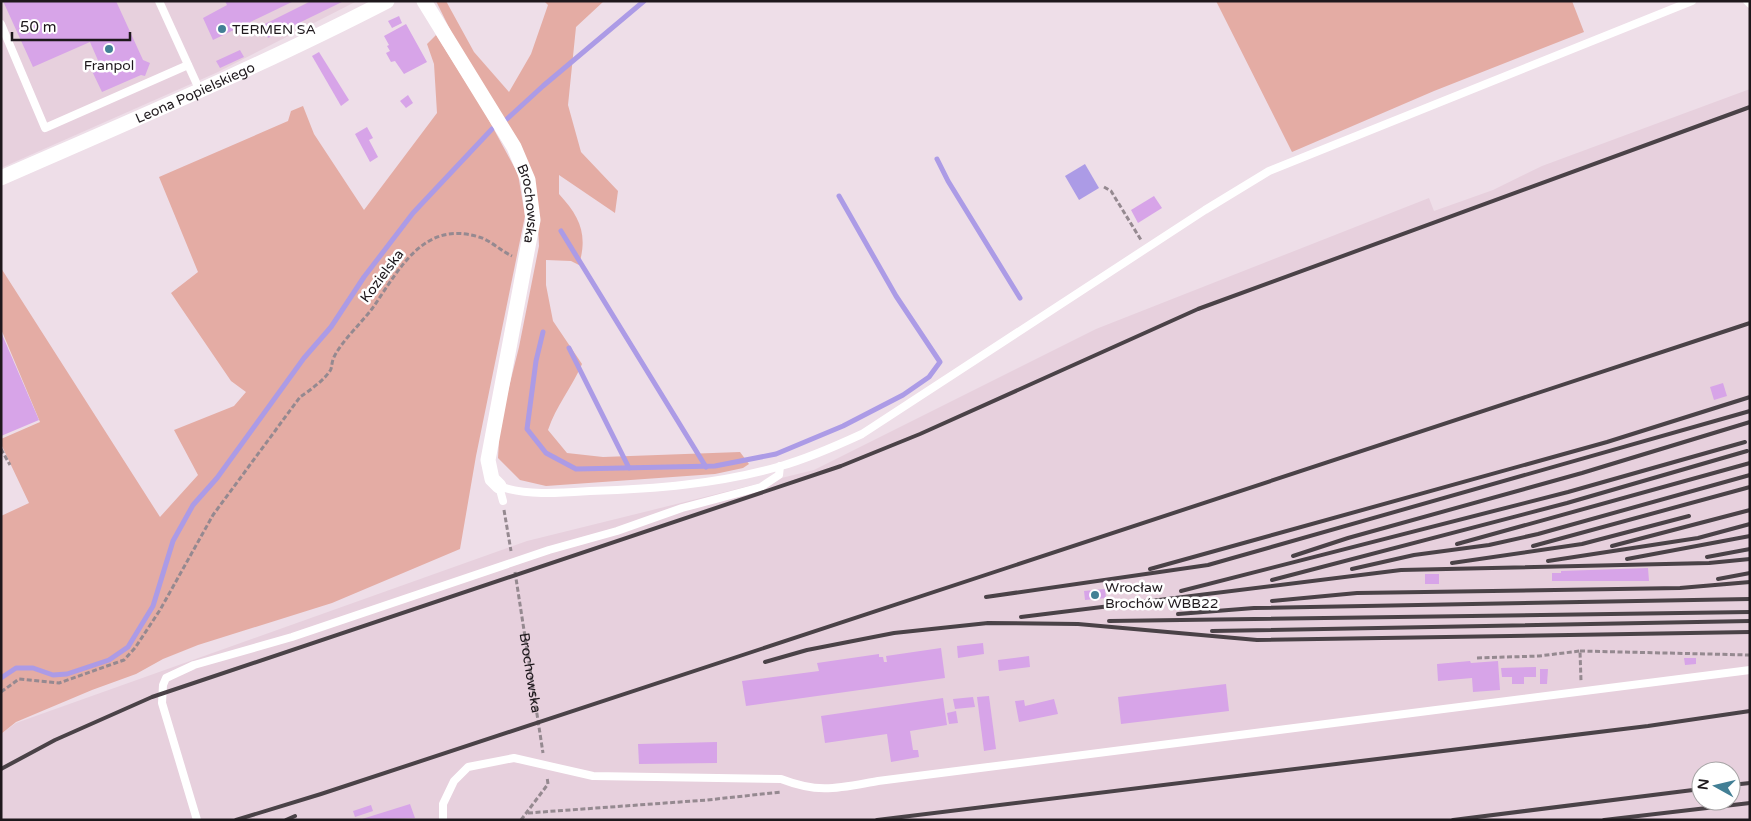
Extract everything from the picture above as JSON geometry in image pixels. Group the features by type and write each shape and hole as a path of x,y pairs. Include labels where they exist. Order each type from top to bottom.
{"street":[{"name":"Leona Popielskiego","path":"1,178 308,42 387,1"},
{"name":"Brochowska","path":"424,1 514,148 528,180 533,220 488,460 492,479 499,486"}],"lane":[{"path":"159,1 200,91"},
{"path":"499,486 511,490 568,492 670,487 719,480 780,466 862,434 1268,171 1692,1"},
{"path":"1746,1 1750,4"},
{"path":"1,24 45,128 188,64"},
{"path":"197,820 162,703 163,685 170,675 194,665 292,637 404,601 550,550 617,531 682,508 761,487 779,475 780,466"},
{"path":"499,486 503,500"},
{"path":"443,820 443,804 450,788 454,781 468,767 514,758 592,776 781,779 795,784 827,790 878,781 1750,670"}],"path":[{"path":"1104,187 1111,191 1146,249"},
{"name":"Kozielska","path":"1,692 19,679 59,683 124,660 136,648 160,610 213,515 300,396 313,390 330,370 333,358 365,318 404,261 431,238 440,235 461,234 480,237 510,256 526,262"},
{"path":"1,449 10,465"},
{"path":"506,518 512,556"},
{"name":"Brochowska","path":"514,566 543,756"},
{"path":"1580,652 1581,692"},
{"path":"1477,658 1540,656 1580,652 1750,655"},
{"path":"521,820 532,808 548,784 546,775"},
{"path":"527,813 707,800 792,791 795,784"}],"shaded area":[{"path":"1,1 357,1 218,72 1,168"},
{"path":"436,1 446,1 474,52 509,92 531,54 548,5 544,1 604,1 576,27 568,105 581,152 618,191 615,213 559,175 559,194 572,210 580,226 583,244 582,254 579,265 571,261 546,260 546,285 553,321 582,364 555,413 548,430 567,453 603,457 740,452 749,464 743,468 715,474 546,486 520,480 498,458 500,423 519,347 539,246 537,206"},
{"path":"1216,1 1572,1 1584,32 1434,91 1292,152"},
{"path":"436,35 484,111 518,174 525,216 476,456 460,549 332,603 198,645 163,659 136,674 16,722 1,734 1,516 29,503 1,444 1,439 40,422 1,329 1,268 160,517 198,475 174,430 234,406 246,392 231,381 171,293 198,272 159,177 288,121 291,111 303,106 314,134 364,210 437,113 434,64 427,44"},
{"path":"1750,89 1750,820 1,820 1,734 16,723 527,541 814,470 1096,329 1429,198 1434,211 1493,190 1542,166"},
{"path":"1085,164 1099,188 1079,200 1065,176"}],"building":[{"path":"3,1 116,1 143,60 150,63 145,76 141,75 102,92 91,69 100,65 90,42 33,67"},
{"name":"TERMEN SA","path":"225,1 294,1 213,40 203,18 227,5"},
{"path":"311,1 344,1 268,38 261,26"},
{"path":"399,16 402,23 392,28 388,21"},
{"path":"406,24 427,62 404,74 395,61 391,62 386,53 390,51 384,36"},
{"path":"240,50 244,57 220,68 216,61"},
{"path":"319,52 349,100 341,106 312,56"},
{"path":"408,95 413,103 406,108 400,101"},
{"path":"367,127 373,138 369,140 378,157 370,162 355,134"},
{"path":"1154,196 1162,208 1138,223 1131,210"},
{"path":"1,332 39,420 1,436"},
{"path":"1723,383 1727,396 1714,400 1710,387"},
{"path":"1648,568 1649,581 1552,581 1552,573 1561,573 1561,571"},
{"path":"1425,574 1439,574 1439,584 1425,584"},
{"name":"Wrocław Brochów WBB22","path":"1105,589 1106,598 1085,600 1084,591"},
{"path":"983,643 984,654 958,658 957,646"},
{"path":"941,648 945,678 746,706 742,681 819,671 817,663 879,654 879,657 883,657 884,662 887,662 886,656"},
{"path":"1029,656 1030,667 999,671 998,660"},
{"path":"1684,658 1696,658 1696,664 1685,665"},
{"path":"1470,661 1471,663 1498,661 1500,690 1473,692 1472,678 1438,681 1437,664"},
{"path":"1536,667 1536,677 1524,677 1524,684 1512,684 1512,677 1502,677 1501,668"},
{"path":"1540,669 1548,669 1547,684 1540,684"},
{"path":"1226,684 1229,711 1121,724 1118,697"},
{"path":"989,696 996,749 984,751 977,697"},
{"path":"973,697 975,707 955,709 953,699"},
{"path":"943,698 947,725 910,731 913,750 918,750 919,757 891,762 887,734 825,743 821,716"},
{"path":"1054,699 1058,714 1019,722 1015,701 1024,700 1025,706"},
{"path":"956,711 958,723 949,724 947,713"},
{"path":"717,742 717,763 639,764 638,744"},
{"path":"410,804 415,818 362,820 362,819"},
{"path":"371,805 373,811 355,817 353,811"}],"waterway":[{"path":"507,119 543,86 644,1"},
{"path":"1,678 16,668 33,668 53,675 67,674 109,660 128,647 153,606 173,541 193,505 217,478 304,358 331,327 364,277 413,213 492,129"},
{"path":"937,159 948,181 1020,298"},
{"path":"543,332 536,361 527,429 546,453 576,469 715,466 776,454 843,426 903,395 929,377 940,362 896,296 839,196"},
{"path":"561,231 706,467"},
{"path":"569,348 629,468"}],"railway":[{"path":"1,769 55,740 152,697 841,466 920,434 1198,309 1750,107"},
{"path":"236,820 321,794 1750,323"},
{"path":"1150,569 1607,442 1750,397"},
{"path":"986,597 1208,565 1750,411"},
{"path":"1293,556 1348,538 1582,473 1750,422"},
{"path":"1181,591 1568,492 1745,442"},
{"path":"1272,580 1567,503 1747,451"},
{"path":"1457,544 1750,463"},
{"path":"1352,569 1414,555 1489,545 1538,534 1750,475"},
{"path":"1533,546 1750,487"},
{"path":"1612,546 1750,510"},
{"path":"1452,563 1582,544 1689,516"},
{"path":"1548,561 1698,538 1750,524"},
{"path":"1627,559 1750,536"},
{"path":"1707,557 1750,549"},
{"path":"1021,617 1401,570 1709,563 1750,559"},
{"path":"1718,579 1750,573"},
{"path":"1272,601 1357,593 1680,588 1750,582"},
{"path":"1178,614 1254,608 1750,599"},
{"path":"1109,621 1750,612"},
{"path":"1212,631 1750,621"},
{"path":"765,662 807,650 894,633 988,623 1078,624 1257,640 1750,632"},
{"path":"877,820 1648,726 1750,711"},
{"path":"1741,784 1750,783"},
{"path":"1453,820 1691,790"},
{"path":"1604,820 1750,803"},
{"path":"286,820 295,816"}],"place":[{"name":"TERMEN SA","path":"222,29"},
{"name":"Franpol","path":"109,49"},
{"name":"Wrocław Brochów WBB22","path":"1095,595"}]}
